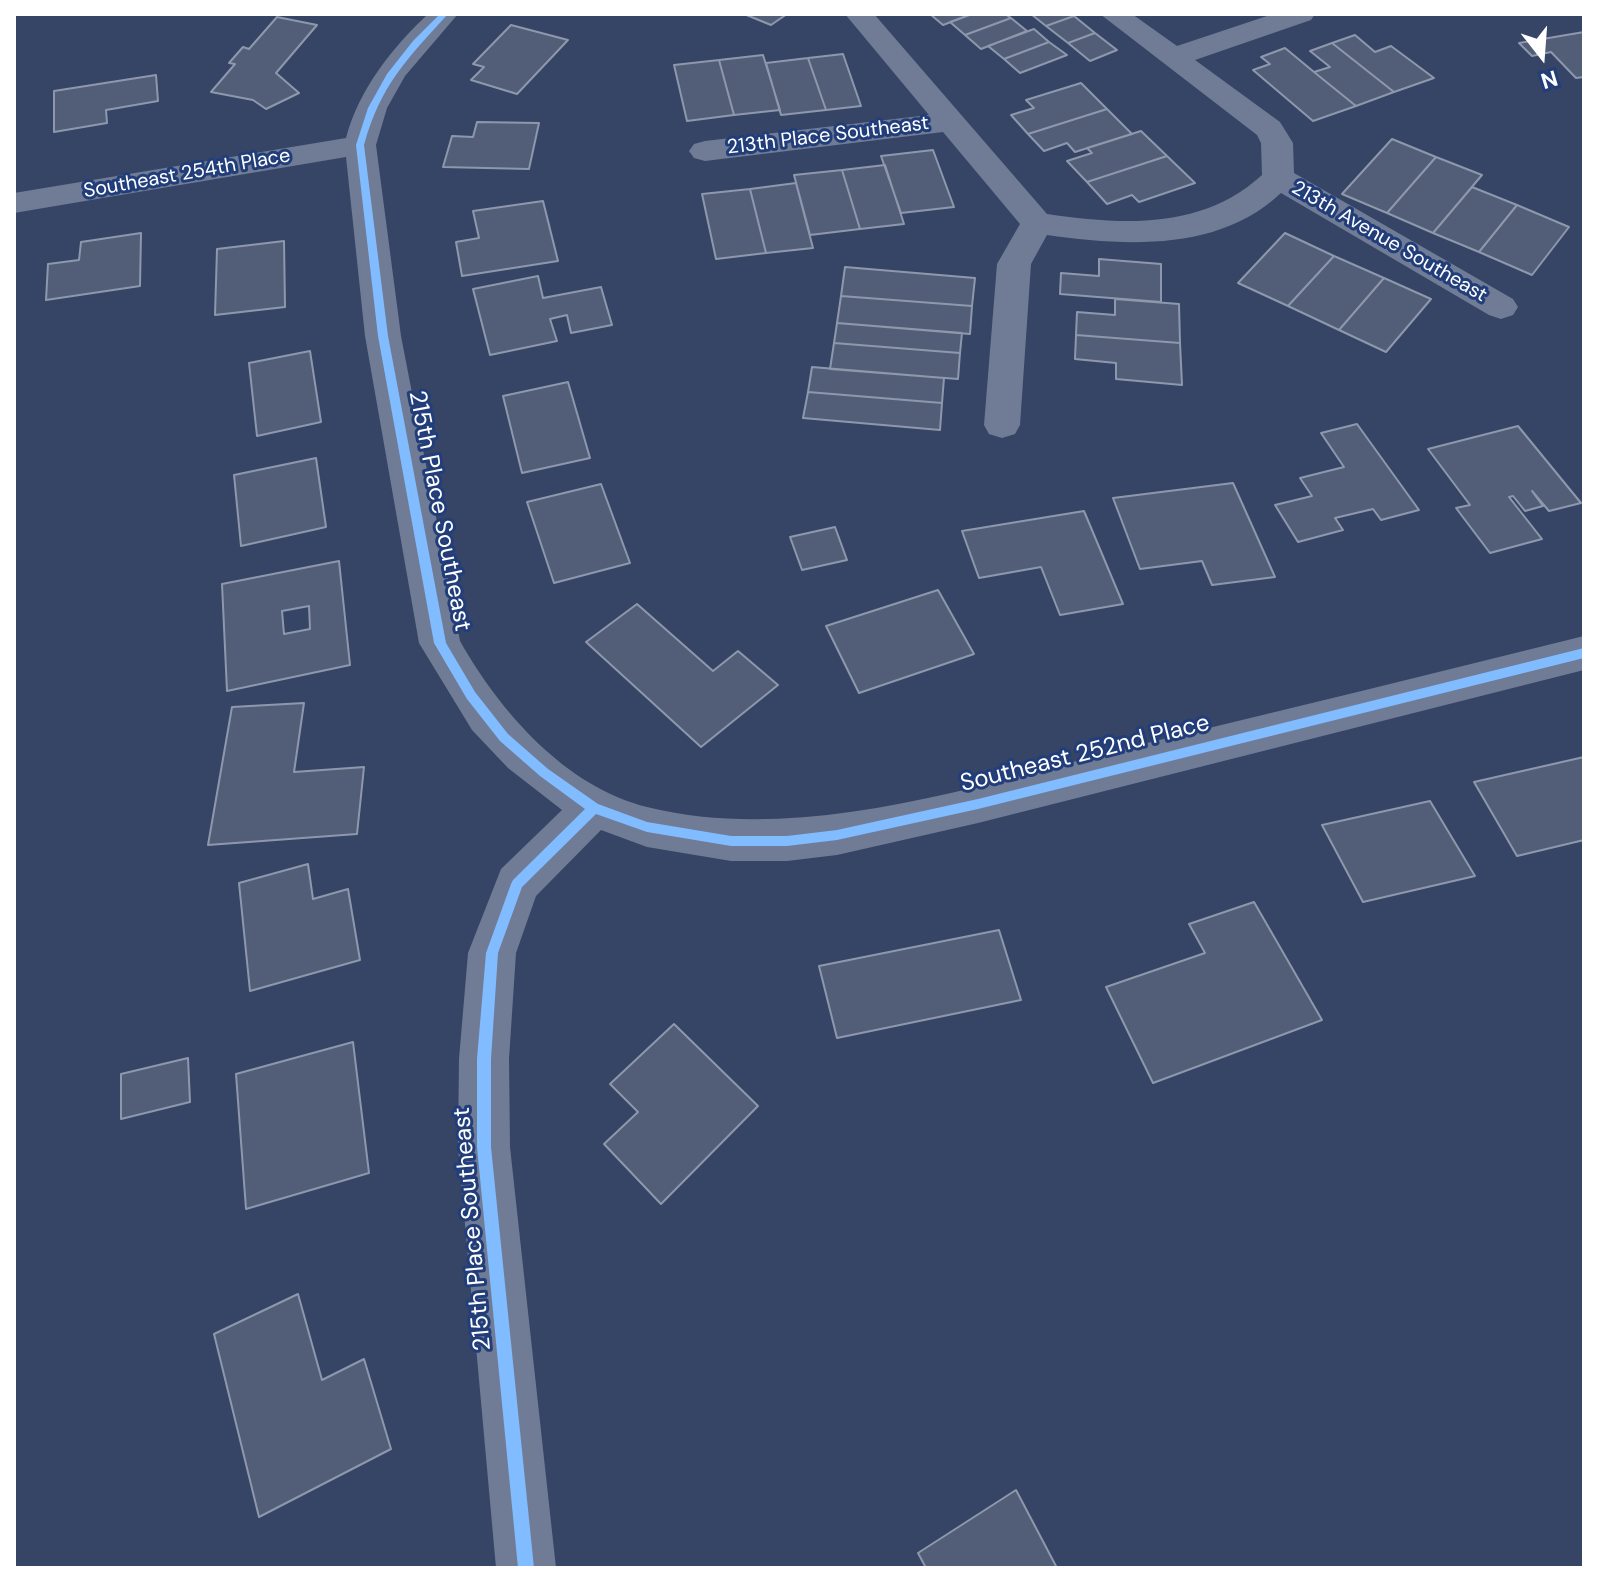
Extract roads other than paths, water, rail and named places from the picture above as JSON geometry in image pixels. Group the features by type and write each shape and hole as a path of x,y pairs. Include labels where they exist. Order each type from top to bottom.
{"street":[{"name":"215th Place Southeast","path":"444,14 424,32 381,88 365,118 360,145 383,336 440,643 459,680 492,728 537,771 594,808 517,884 492,953 484,1059 484,1147 526,1568"},
{"name":"213th Place Southeast","path":"859,14 1037,223"},
{"name":"213th Avenue Southeast","path":"1037,223 1105,232 1179,228 1216,220 1240,209 1268,190 1278,178 1277,143 1269,129 1114,14"},
{"path":"1174,57 1301,14"},
{"name":"213th Place Southeast","path":"705,151 952,122"},
{"name":"Southeast 254th Place","path":"14,203 360,145"},
{"name":"213th Avenue Southeast","path":"1278,178 1501,307"},
{"path":"1002,425 1014,264 1037,223"},
{"name":"Southeast 252nd Place","path":"594,808 647,827 731,841 787,841 837,835 978,804 1584,653"}]}
